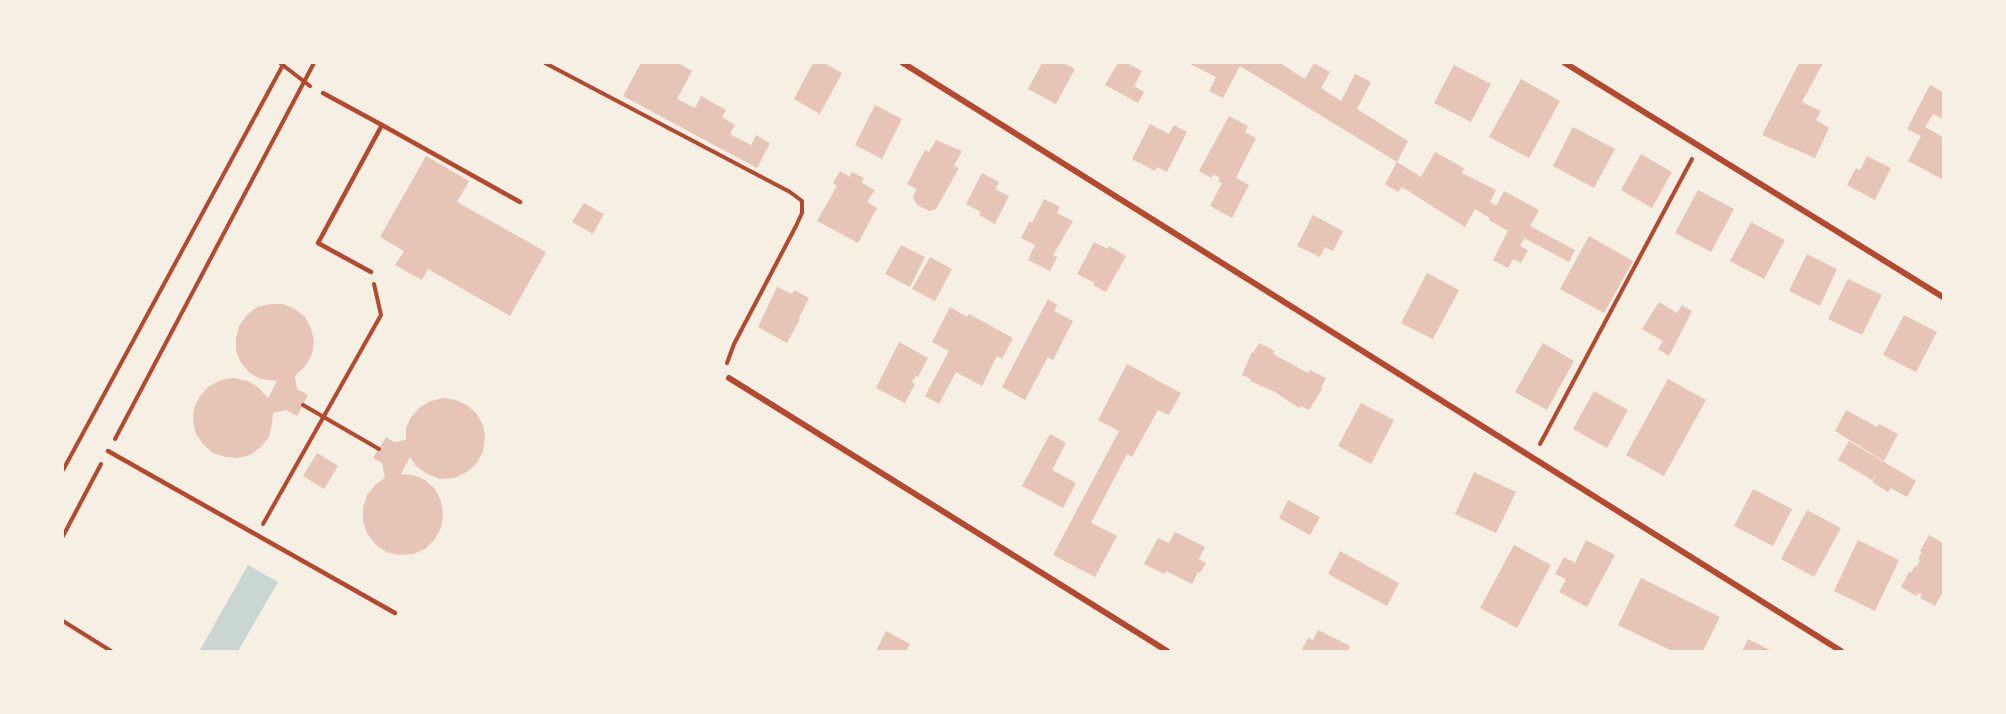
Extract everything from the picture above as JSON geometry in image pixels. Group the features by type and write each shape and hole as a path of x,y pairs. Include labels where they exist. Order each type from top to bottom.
{"street":[{"path":"903,63 1841,651"},
{"path":"1565,63 1943,297"},
{"path":"729,378 1167,651"}],"lane":[{"path":"322,93 520,202"},
{"path":"371,272 318,243 382,125"},
{"path":"108,452 395,613"}],"path":[{"path":"63,536 314,63"},
{"path":"545,63 802,201 802,213 796,226 734,344 726,365 729,378"},
{"path":"63,470 282,64 303,82"},
{"path":"1533,458 1699,146"},
{"path":"257,536 381,315 371,272"},
{"path":"303,405 379,449"},
{"path":"63,621 111,651"}],"shaded area":[{"path":"248,565 278,582 238,651 201,651 200,650"}],"building":[{"path":"641,63 678,63 692,71 677,99 695,108 701,96 726,110 722,117 735,125 730,134 751,145 756,135 770,143 757,168 623,96"},
{"path":"813,63 824,63 842,73 820,114 794,99"},
{"path":"1042,63 1063,63 1075,69 1056,104 1028,89"},
{"path":"1118,63 1127,63 1142,71 1134,86 1144,92 1138,103 1105,85"},
{"path":"1188,63 1280,63 1305,79 1314,63 1330,72 1321,88 1341,101 1355,74 1371,82 1357,109 1408,141 1397,162 1240,66 1223,98 1209,91 1216,77"},
{"path":"1799,63 1823,63 1802,102 1821,111 1816,120 1829,128 1815,158 1762,135"},
{"path":"1454,65 1491,84 1471,122 1434,103"},
{"path":"1521,79 1560,101 1529,158 1489,137"},
{"path":"1930,85 1943,92 1943,119 1933,114 1925,127 1943,137 1942,179 1908,161 1921,136 1907,129"},
{"path":"875,105 902,119 882,159 855,145"},
{"path":"1229,116 1248,126 1245,132 1256,138 1236,178 1249,185 1232,218 1210,206 1222,183 1218,181 1220,178 1213,174 1212,178 1199,171"},
{"path":"1150,124 1169,134 1174,125 1187,132 1167,172 1157,167 1155,171 1132,159"},
{"path":"1573,127 1615,149 1594,188 1553,166"},
{"path":"936,140 962,151 954,166 959,168 936,209 929,211 916,204 913,196 917,189 907,184 925,150 929,152"},
{"path":"1435,152 1464,168 1462,173 1496,190 1490,202 1496,206 1504,191 1539,210 1530,226 1575,250 1569,262 1524,238 1520,246 1528,250 1521,263 1513,259 1508,268 1493,260 1508,231 1475,209 1465,227 1402,187 1398,192 1385,184 1397,162 1421,177"},
{"path":"1641,154 1672,172 1652,208 1621,190"},
{"path":"426,156 469,181 457,202 546,252 510,316 428,269 422,280 395,265 404,251 380,237"},
{"path":"1867,156 1891,168 1875,200 1847,185 1856,168 1860,170"},
{"path":"840,171 850,177 852,172 864,178 862,183 875,190 867,202 877,208 858,243 817,221 837,186 833,183"},
{"path":"982,173 999,182 995,189 1009,196 995,224 979,215 981,212 966,204"},
{"path":"1698,190 1734,209 1711,252 1675,233"},
{"path":"1044,199 1060,207 1057,213 1073,221 1053,255 1057,257 1050,271 1028,260 1035,245 1021,238 1030,221 1032,223"},
{"path":"584,203 604,214 593,234 572,222"},
{"path":"1313,215 1343,231 1333,251 1325,247 1320,257 1297,246"},
{"path":"1751,222 1785,240 1764,279 1730,261"},
{"path":"1589,236 1633,261 1604,313 1560,289"},
{"path":"1094,242 1108,249 1109,246 1126,256 1106,292 1093,285 1095,283 1077,274"},
{"path":"901,245 925,257 910,287 885,274"},
{"path":"1807,254 1837,269 1820,306 1789,291"},
{"path":"930,257 952,269 935,301 912,289"},
{"path":"1427,273 1459,290 1433,339 1401,323"},
{"path":"1848,279 1882,295 1862,335 1828,319"},
{"path":"777,287 792,294 794,290 809,298 787,343 758,327"},
{"path":"1048,299 1057,305 1054,311 1073,321 1053,360 1048,357 1025,400 1002,387"},
{"path":"1659,302 1677,313 1682,305 1692,311 1669,356 1658,349 1663,341 1642,329"},
{"path":"283,304 295,309 305,317 311,328 314,341 312,354 306,365 295,376 297,389 308,395 297,416 286,410 273,413 269,437 250,455 238,458 213,453 196,434 193,421 194,408 200,396 209,386 221,380 234,378 248,381 268,398 277,381 261,379 250,373 241,363 236,351 239,326 257,307"},
{"path":"950,307 967,317 969,314 1013,338 1002,359 997,356 982,386 956,372 939,404 925,396 949,351 932,342"},
{"path":"1904,315 1937,332 1916,372 1883,355"},
{"path":"899,342 928,358 918,377 916,376 912,382 915,384 905,403 876,388"},
{"path":"1259,343 1275,351 1273,354 1308,373 1310,370 1326,378 1309,410 1301,406 1299,408 1275,392 1242,375 1252,352"},
{"path":"1543,343 1574,361 1547,410 1515,392"},
{"path":"1127,364 1181,393 1169,415 1158,410 1132,457 1127,454 1091,523 1117,536 1095,577 1053,555 1119,431 1098,420"},
{"path":"1668,379 1706,400 1664,476 1626,455"},
{"path":"1594,391 1628,410 1607,448 1573,429"},
{"path":"443,398 467,405 476,413 483,425 485,437 483,451 477,463 467,472 454,478 440,479 427,474 416,466 410,457 401,474 413,475 425,480 435,489 441,501 443,515 441,528 435,539 425,549 413,554 399,555 386,552 375,544 367,533 363,521 363,508 367,495 376,484 385,478 382,463 373,458 386,437 394,442 406,440 406,428 411,417 420,407"},
{"path":"1361,403 1394,420 1371,464 1338,446"},
{"path":"1846,410 1877,427 1879,424 1898,434 1884,461 1835,431"},
{"path":"1050,434 1066,443 1052,470 1076,483 1063,508 1022,486"},
{"path":"1849,441 1916,481 1907,497 1891,488 1888,492 1872,482 1878,470 1872,480 1838,460"},
{"path":"317,453 338,466 324,489 303,476"},
{"path":"1474,472 1516,492 1496,533 1455,514"},
{"path":"1753,489 1792,509 1773,546 1734,526"},
{"path":"1288,500 1320,517 1310,535 1279,518"},
{"path":"1807,510 1841,528 1814,577 1781,559"},
{"path":"1175,532 1205,547 1199,559 1206,563 1192,584 1166,571 1164,574 1144,564 1158,538 1169,543"},
{"path":"1929,535 1943,543 1943,592 1935,606 1920,598 1922,595 1918,593 1916,596 1901,587 1909,572 1911,573 1915,566 1917,567 1922,552 1920,551"},
{"path":"1586,540 1615,555 1587,607 1559,592 1566,579 1555,574 1564,557 1575,563"},
{"path":"1858,540 1899,560 1875,611 1834,591"},
{"path":"1514,545 1551,565 1517,628 1480,608"},
{"path":"1340,551 1399,583 1387,606 1328,574"},
{"path":"1641,578 1720,617 1703,651 1672,651 1618,625"},
{"path":"1318,630 1350,646 1348,651 1301,651 1308,638 1313,640"},
{"path":"886,631 910,644 906,651 876,651"},
{"path":"1748,639 1772,651 1742,651"}]}
